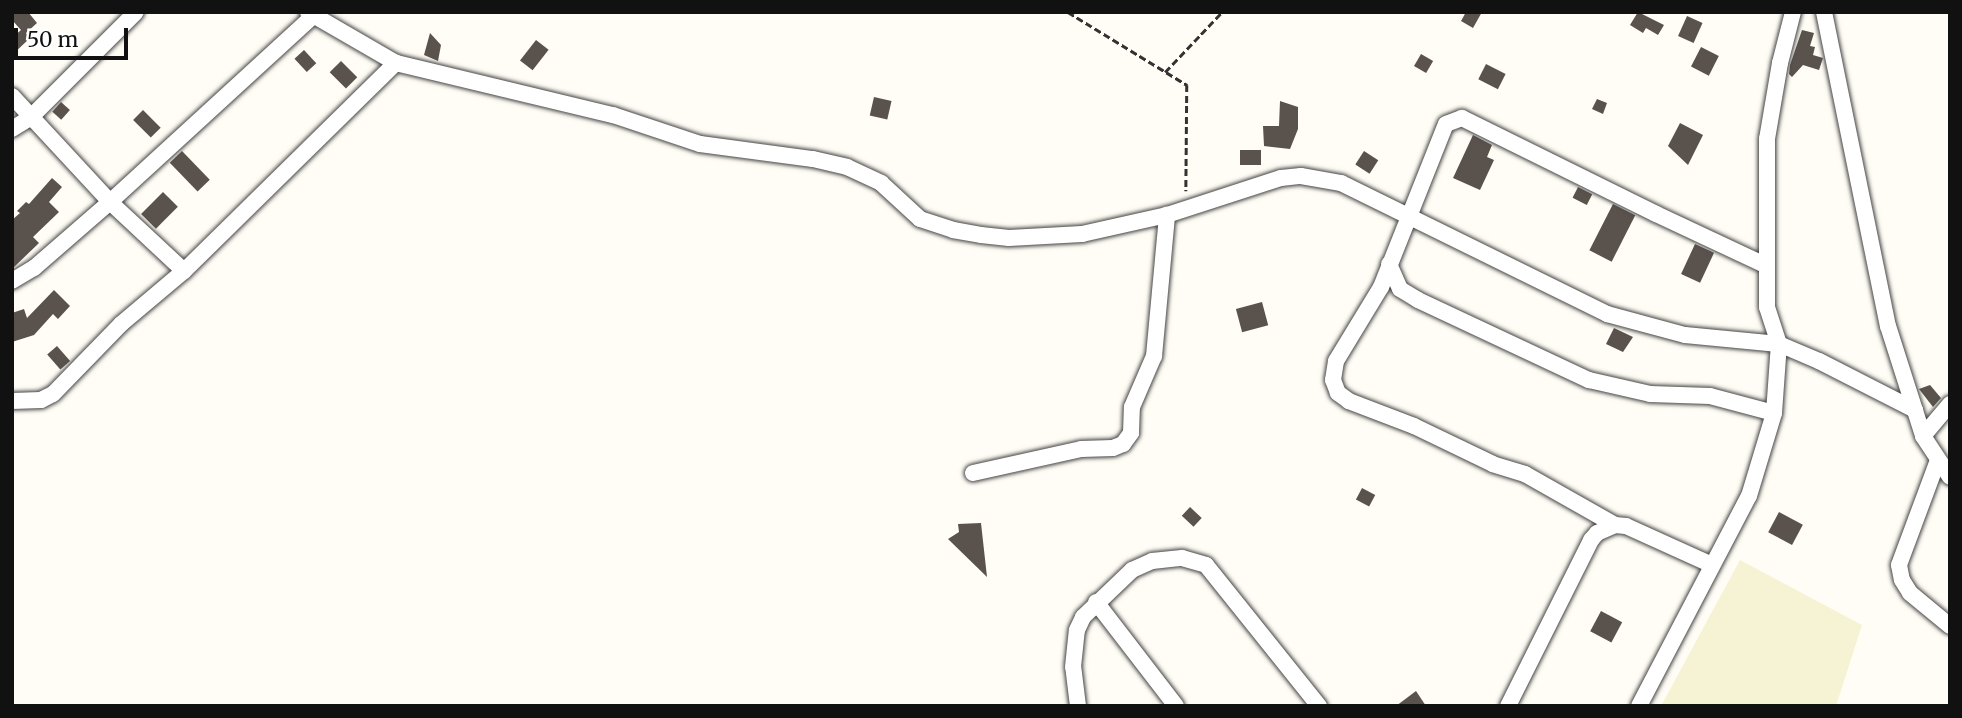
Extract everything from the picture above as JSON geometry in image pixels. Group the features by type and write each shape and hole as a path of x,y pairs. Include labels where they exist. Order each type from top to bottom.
{"street":[{"path":"12,129 31,117 136,12"},
{"path":"1639,706 1749,496 1774,413 1779,344 1767,307 1767,139 1780,63 1793,12"},
{"path":"1824,12 1888,326 1923,436 1950,477"},
{"path":"12,281 34,268 110,202 310,14 396,63 613,115 700,144 813,159 846,167 881,183 920,219 953,230 1009,238 1063,236 1167,215 1281,178 1301,176 1341,183 1409,214 1607,314 1685,335 1779,344 1819,361 1915,410"},
{"path":"12,401 41,400 53,394 121,324 184,271 396,63"},
{"path":"12,96 110,202 184,271"},
{"path":"1712,565 1637,530 1615,525 1525,474 1481,460 1414,426 1349,401 1338,393 1332,380 1336,361 1381,287 1446,124 1462,118 1656,215 1765,265"},
{"path":"972,473 1081,449 1113,448 1123,444 1131,433 1132,407 1154,356 1167,215"},
{"path":"1389,264 1400,289 1418,300 1589,380 1650,394 1710,396 1774,413"},
{"path":"1923,436 1950,404"},
{"path":"1938,460 1899,565 1902,580 1910,593 1950,626"},
{"path":"1508,706 1591,540 1597,533 1615,525"},
{"path":"1078,706 1073,667 1077,630 1096,602 1132,570 1152,561 1193,559 1213,573 1319,706"},
{"path":"1096,602 1176,706"}],"path":[{"path":"1068,12 1187,85 1186,209"},
{"path":"1077,17 1082,12"},
{"path":"1165,72 1222,12"}],"shaded area":[{"path":"1740,560 1862,625 1836,706 1661,706"}],"building":[{"path":"12,12 28,12 37,23 26,33 30,38 12,55 12,38 21,30 12,20"},
{"path":"1466,12 1482,12 1473,28 1461,21"},
{"path":"1638,12 1664,25 1658,35 1646,28 1643,33 1630,25"},
{"path":"1687,16 1703,23 1694,43 1678,36"},
{"path":"1802,30 1814,33 1810,46 1815,47 1813,55 1823,58 1819,70 1803,65 1792,77 1789,74 1790,65"},
{"path":"430,33 441,45 438,61 424,55"},
{"path":"536,40 549,50 533,70 520,60"},
{"path":"1701,47 1719,56 1709,76 1691,67"},
{"path":"304,50 316,63 307,72 294,59"},
{"path":"1421,54 1433,61 1426,73 1414,66"},
{"path":"341,61 357,77 346,89 330,72"},
{"path":"1486,64 1506,74 1498,89 1478,79"},
{"path":"874,97 892,101 887,120 870,116"},
{"path":"1597,99 1607,103 1603,114 1592,109"},
{"path":"1280,101 1298,107 1298,129 1290,149 1264,146 1263,126 1279,126"},
{"path":"61,102 70,110 61,120 52,112"},
{"path":"143,110 161,128 151,138 133,120"},
{"path":"1680,123 1703,135 1688,165 1668,146"},
{"path":"1473,135 1492,145 1487,157 1494,160 1480,190 1453,178"},
{"path":"1240,150 1261,150 1261,165 1240,165"},
{"path":"182,151 210,180 198,192 170,163"},
{"path":"1364,151 1378,160 1370,174 1355,164"},
{"path":"52,178 62,187 49,202 59,212 33,237 39,243 12,269 12,220 20,213 17,211 26,202 29,204"},
{"path":"1578,187 1592,194 1587,205 1573,198"},
{"path":"163,192 178,207 156,229 141,214"},
{"path":"1613,204 1635,215 1612,262 1589,250"},
{"path":"1695,244 1714,253 1700,283 1681,274"},
{"path":"54,290 70,306 58,319 53,314 34,335 12,342 12,313 24,309 27,318"},
{"path":"1262,302 1268,325 1242,332 1236,309"},
{"path":"1614,328 1633,337 1623,352 1606,344"},
{"path":"57,346 70,361 60,370 47,355"},
{"path":"1930,385 1941,398 1933,407 1919,389"},
{"path":"1362,488 1375,495 1369,507 1356,499"},
{"path":"1190,507 1202,518 1194,527 1182,516"},
{"path":"1779,512 1803,525 1792,545 1768,532"},
{"path":"981,523 987,577 948,539 959,532 958,524"},
{"path":"1601,611 1622,622 1611,643 1590,631"},
{"path":"1416,691 1426,706 1396,706"}]}
